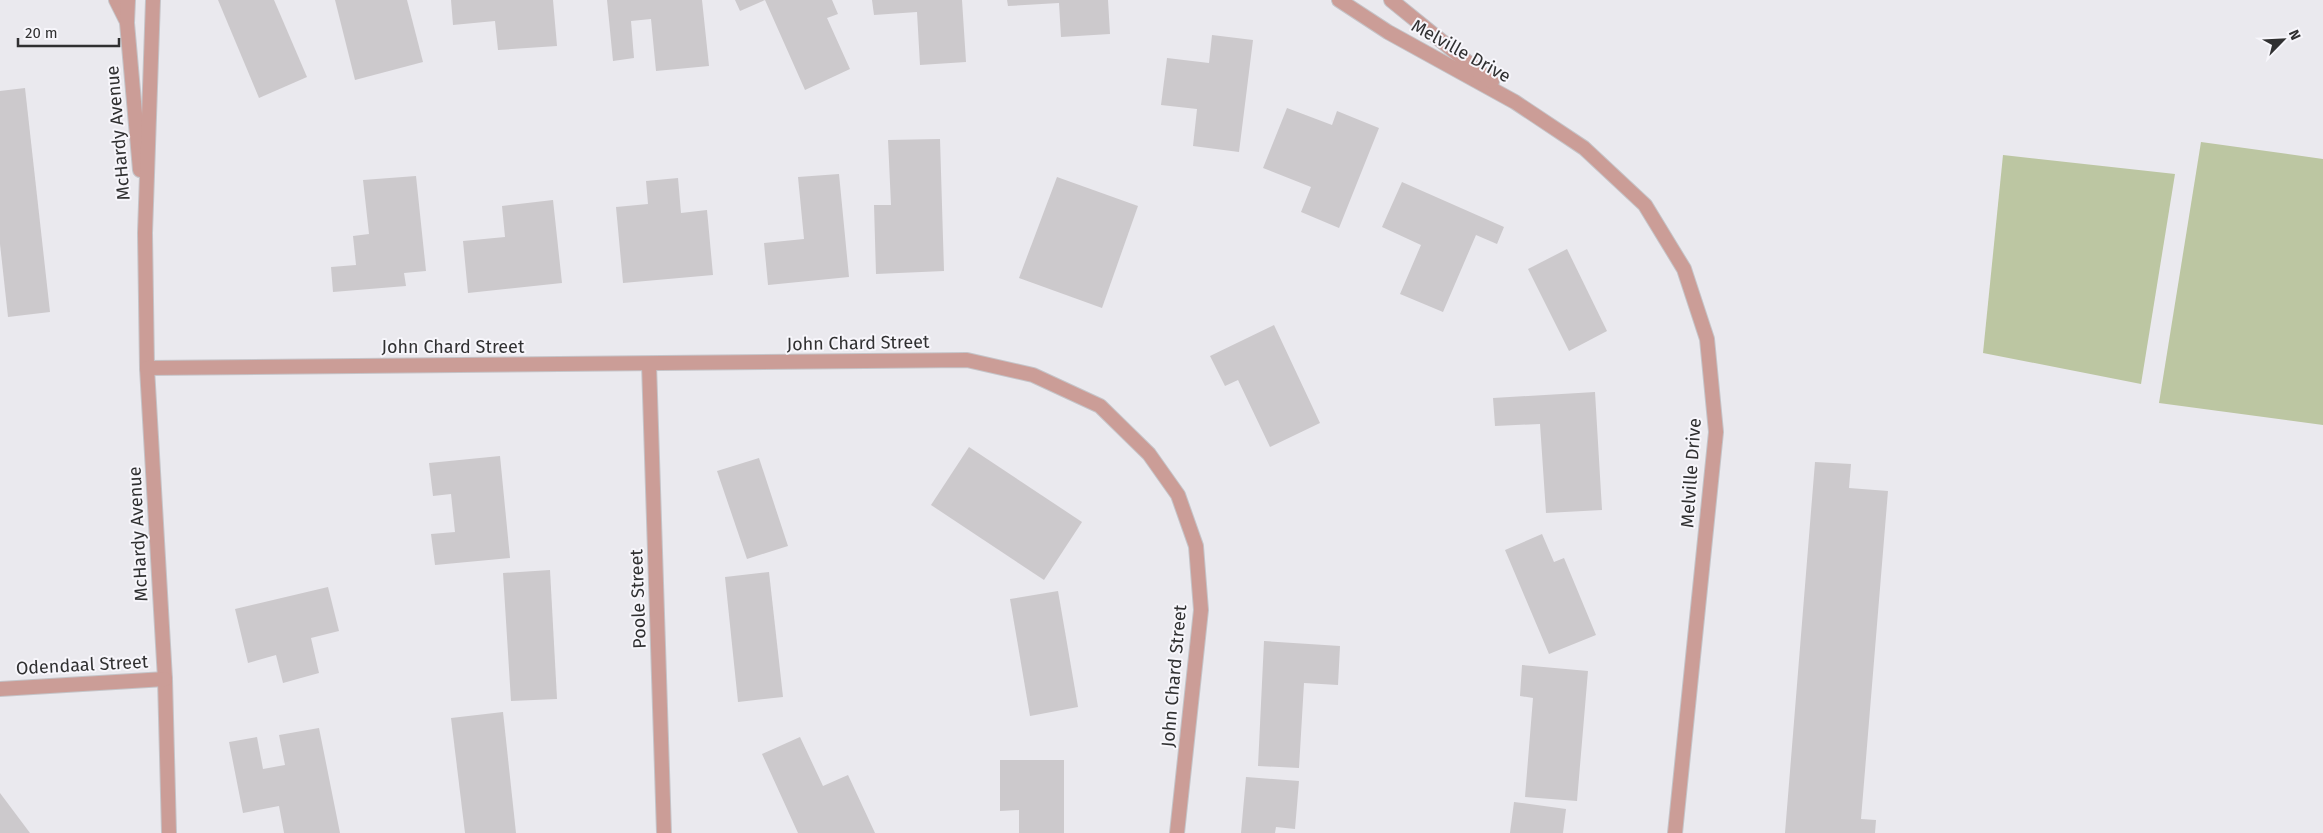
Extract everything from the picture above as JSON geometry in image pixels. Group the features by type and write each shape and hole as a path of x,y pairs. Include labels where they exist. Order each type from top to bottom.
{"street":[{"path":"116,0 127,23"},
{"name":"McHardy Avenue","path":"128,0 127,23 145,233"},
{"name":"McHardy Avenue","path":"153,0 145,233 147,368 165,679 169,833"},
{"name":"Melville Drive","path":"1339,0 1388,32 1515,102 1584,148 1645,204 1684,269 1707,339 1716,432 1675,833"},
{"name":"Melville Drive","path":"1391,0 1515,102"},
{"name":"John Chard Street","path":"147,368 967,360 1033,375 1100,406 1149,454 1178,495 1196,546 1201,610 1177,833"},
{"name":"Poole Street","path":"649,364 664,833"},
{"name":"Odendaal Street","path":"0,689 165,679"}],"green space":[{"path":"2201,142 2323,159 2323,425 2159,403"},
{"path":"2003,155 2175,174 2141,384 1983,353"}],"building":[{"path":"218,0 274,0 307,77 259,98"},
{"path":"335,0 407,0 423,62 355,80"},
{"path":"451,0 553,0 557,46 498,50 495,21 453,25"},
{"path":"607,0 702,0 709,66 656,71 651,19 631,21 634,58 613,61"},
{"path":"735,0 765,0 740,11"},
{"path":"765,0 832,0 838,14 827,18 850,69 805,90"},
{"path":"872,0 962,0 966,62 920,65 917,12 874,15"},
{"path":"1007,0 1108,0 1110,34 1061,37 1059,3 1008,6"},
{"path":"1212,35 1253,40 1239,152 1193,146 1197,109 1161,105 1167,58 1209,63"},
{"path":"25,88 50,312 8,317 0,244 0,91"},
{"path":"1287,108 1332,125 1337,111 1379,128 1339,228 1301,212 1311,187 1263,168"},
{"path":"940,139 944,271 876,274 874,205 891,205 888,140"},
{"path":"839,174 849,277 768,285 764,243 804,239 798,177"},
{"path":"416,176 426,271 404,273 406,286 333,292 331,267 356,265 353,236 369,234 363,180"},
{"path":"1057,177 1138,206 1102,308 1019,278"},
{"path":"678,178 681,213 707,210 713,275 623,283 616,207 648,204 646,181"},
{"path":"1402,182 1504,227 1497,244 1476,235 1443,312 1400,294 1421,245 1382,227"},
{"path":"553,200 562,283 468,293 463,241 505,237 502,206"},
{"path":"1567,249 1607,331 1569,351 1528,269"},
{"path":"1274,325 1320,423 1270,447 1238,380 1225,386 1210,356"},
{"path":"1595,392 1602,510 1546,513 1540,424 1495,426 1493,398"},
{"path":"969,447 1082,522 1044,580 931,505"},
{"path":"500,456 510,558 435,565 431,534 455,532 451,494 433,496 429,463"},
{"path":"759,458 788,546 747,559 717,471"},
{"path":"1815,462 1851,464 1849,488 1888,491 1861,819 1876,820 1875,833 1785,833"},
{"path":"1542,534 1554,562 1564,558 1596,635 1549,654 1505,550"},
{"path":"550,570 557,699 511,701 503,573"},
{"path":"769,572 783,697 738,702 725,577"},
{"path":"328,587 339,631 311,638 319,673 283,683 276,655 248,663 235,609"},
{"path":"1058,591 1078,707 1030,716 1010,599"},
{"path":"1264,641 1340,646 1338,685 1304,683 1299,768 1258,766"},
{"path":"1522,665 1588,671 1577,801 1525,797 1533,698 1520,696"},
{"path":"503,712 516,833 465,833 451,718"},
{"path":"319,728 340,833 284,833 279,806 243,813 229,742 257,737 263,769 285,765 279,735"},
{"path":"800,737 823,786 848,775 875,833 798,833 762,754"},
{"path":"1000,760 1064,760 1064,833 1019,833 1019,810 1000,811"},
{"path":"1246,777 1299,781 1295,829 1276,827 1275,833 1241,833"},
{"path":"0,793 30,833 0,833"},
{"path":"1514,802 1566,809 1563,833 1510,833"}]}
